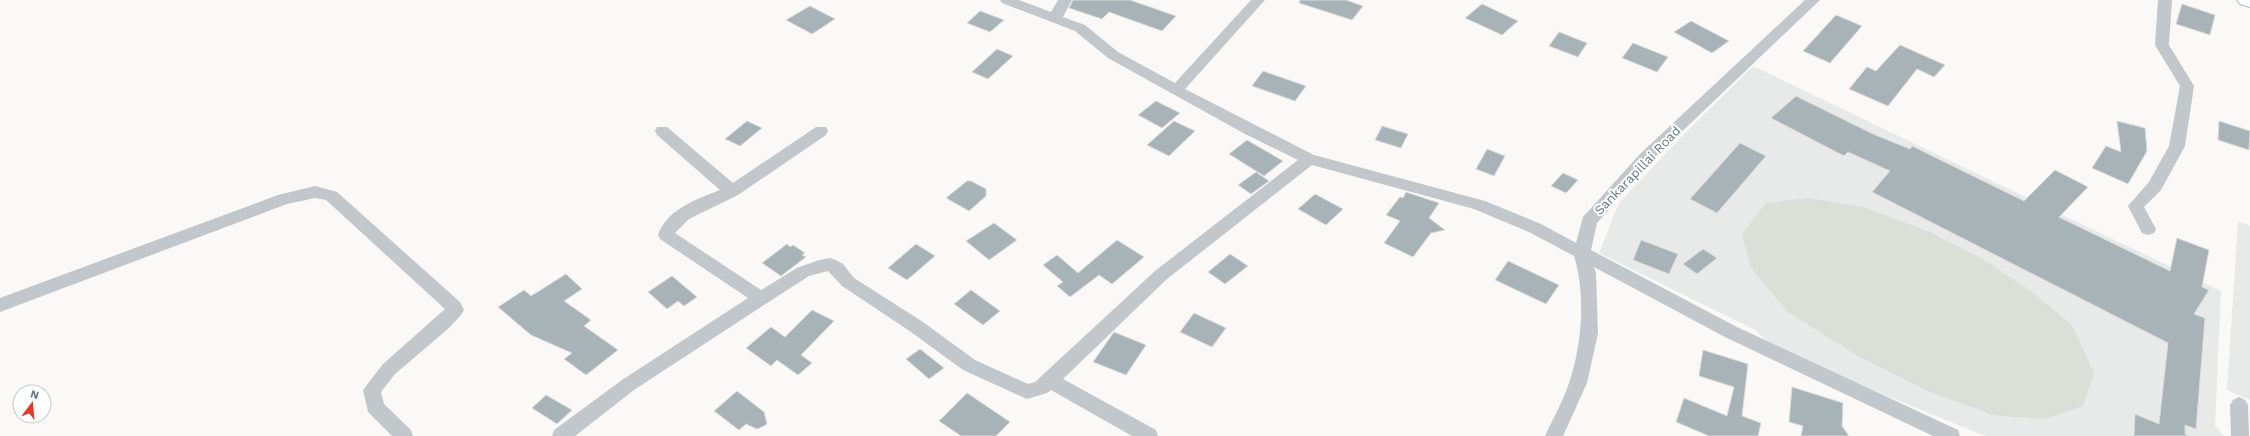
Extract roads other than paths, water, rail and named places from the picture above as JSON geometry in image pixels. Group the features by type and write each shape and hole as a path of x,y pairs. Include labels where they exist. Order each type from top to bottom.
{"main road":[{"path":"2246,0 2250,2"}],"street":[{"path":"1007,0 1080,28 1113,55 1250,130 1309,158 1479,205 1535,228 1731,332 1878,400 1951,436"},
{"path":"1055,18 1065,0"},
{"path":"1176,90 1258,0"},
{"name":"Sankarapillai Road","path":"1554,436 1578,383 1589,333 1588,273 1582,254 1589,220 1645,158 1813,0"},
{"path":"2148,229 2136,206 2155,186 2177,146 2187,86 2162,45 2165,0"},
{"path":"662,131 732,191"},
{"path":"761,298 666,235 667,228 685,214 732,191 821,131"},
{"path":"561,436 628,385 761,298 803,272 819,266 830,264 837,268 848,282 917,327 969,366 1027,392 1041,388 1160,275 1309,158"},
{"path":"0,305 284,199 315,192 331,196 454,307 454,310 443,324 389,368 372,390 375,407 404,436"},
{"path":"1049,380 1149,436"},
{"path":"2239,405 2240,436"}]}
